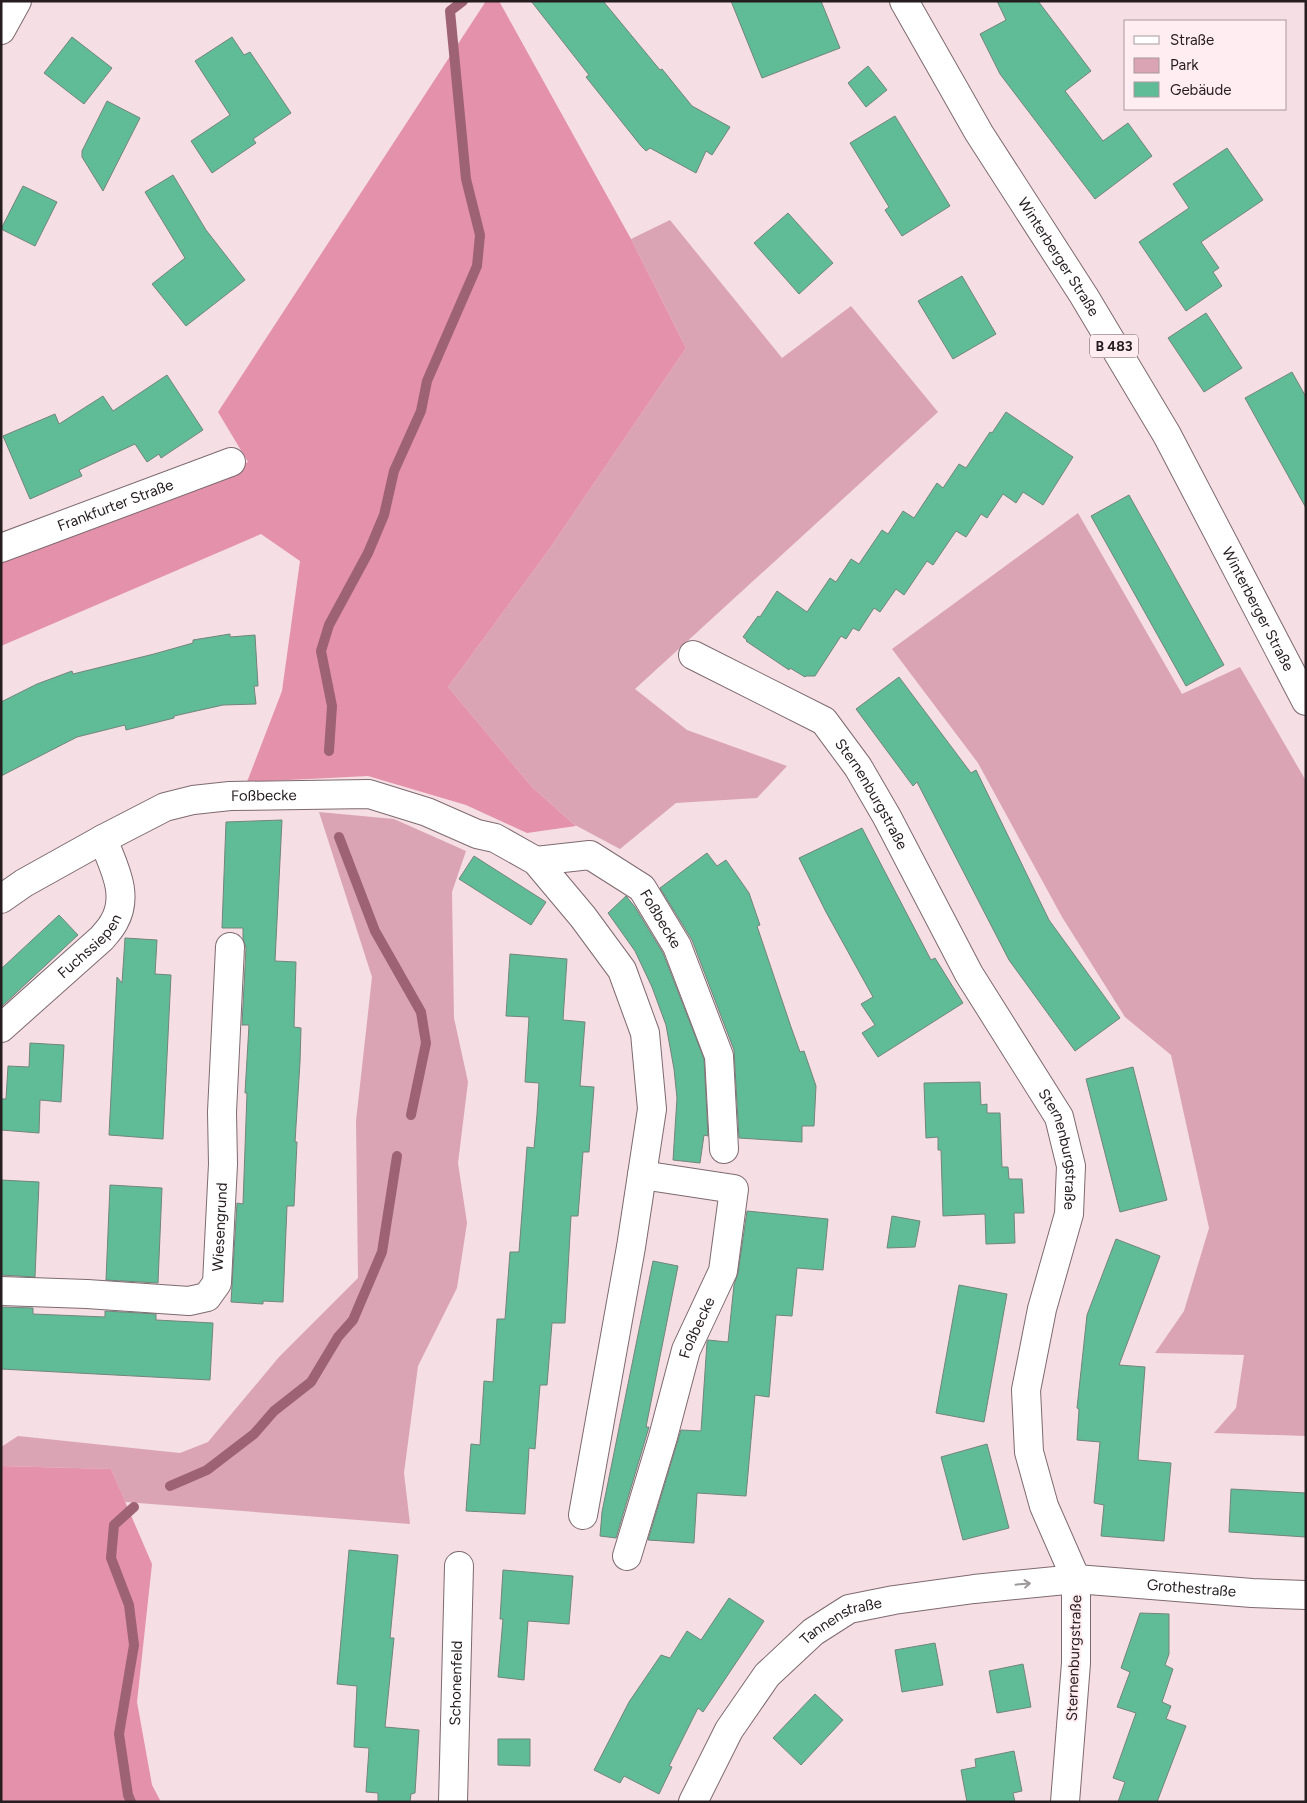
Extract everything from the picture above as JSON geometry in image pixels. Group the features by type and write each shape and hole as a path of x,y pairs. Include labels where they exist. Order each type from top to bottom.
{"street":[{"path":"1,30 17,1"},
{"name":"Winterberger Straße","path":"904,1 979,133 1084,296 1163,428 1306,701"},
{"name":"Frankfurter Straße","path":"1,548 231,462"},
{"name":"Sternenburgstraße","path":"693,655 824,720 858,767 887,817 969,974 1058,1117 1071,1166 1068,1214 1042,1309 1026,1390 1029,1452 1044,1506 1076,1579 1076,1663 1065,1802"},
{"name":"Foßbecke","path":"1,899 24,883 165,807 194,800 230,796 369,794 428,812 477,834 496,838 536,861 583,917 622,970 645,1033 652,1109 632,1247 583,1515"},
{"name":"Fuchssiepen","path":"1,1028 102,938 114,922 121,903 121,889 103,839"},
{"name":"Foßbecke","path":"536,861 590,855 642,888 677,946 719,1056 724,1149"},
{"name":"Wiesengrund","path":"1,1291 87,1294 189,1301 207,1296 217,1283 223,1164 222,1112 230,947"},
{"name":"Foßbecke","path":"627,1556 663,1438 686,1350 723,1271 734,1189 642,1175"},
{"name":"Schonenfeld","path":"453,1802 459,1566"},
{"name":"Tannenstraße","path":"693,1802 729,1730 767,1675 813,1632 849,1609 894,1600 974,1589 1076,1579"},
{"name":"Grothestraße","path":"1076,1579 1252,1594 1306,1595"}],"green space":[{"path":"670,220 782,358 851,306 938,412 635,689 687,730 787,766 757,798 676,803 620,849 575,825 532,787 448,687 548,551 686,348 631,239"},
{"path":"1078,513 1182,694 1240,667 1306,781 1306,1436 1214,1433 1236,1408 1244,1355 1155,1353 1184,1311 1209,1228 1171,1055 1125,1017 1062,917 978,763 892,649"},
{"path":"319,812 394,819 466,851 452,892 454,1018 468,1082 458,1163 467,1223 457,1288 418,1366 404,1473 410,1524 125,1502 111,1469 1,1466 1,1447 18,1436 180,1453 208,1442 279,1357 358,1278 356,1121 372,977"}],"shaded area":[{"path":"486,1 499,1 631,239 686,348 548,551 448,687 532,787 576,826 527,833 466,805 368,776 247,782 282,691 300,561 261,534 1,646 1,563 248,462 218,412"},
{"path":"1,1466 111,1469 152,1564 137,1702 152,1785 161,1802 1,1802"}],"building":[{"path":"531,1 603,1 692,106 730,127 712,155 706,151 696,173 650,148 646,151 641,146 586,77 589,75"},
{"path":"731,1 821,1 840,48 762,78"},
{"path":"997,1 1038,1 1091,71 1065,91 1103,141 1128,123 1152,156 1095,199 1000,74 980,34 1006,20"},
{"path":"72,37 112,68 84,104 44,73"},
{"path":"232,37 244,55 250,52 291,113 253,139 256,143 212,173 191,141 230,115 195,61"},
{"path":"868,66 887,90 866,107 848,83"},
{"path":"107,101 140,118 103,191 82,157 82,151"},
{"path":"895,116 950,206 902,236 885,210 889,207 850,143"},
{"path":"1227,148 1263,200 1201,242 1219,268 1213,272 1222,286 1186,311 1139,242 1189,208 1173,184"},
{"path":"173,175 206,230 245,280 186,326 152,284 185,258 145,192"},
{"path":"23,186 57,202 35,246 1,229"},
{"path":"788,213 833,263 799,294 754,243"},
{"path":"962,276 996,334 953,359 918,301"},
{"path":"1206,313 1242,368 1204,392 1168,338"},
{"path":"1292,372 1306,397 1306,508 1245,398"},
{"path":"167,375 203,430 161,458 159,454 147,462 135,444 79,470 82,476 30,499 3,436 55,414 59,424 103,396 113,411"},
{"path":"1006,412 1073,457 1043,505 1023,492 1016,503 1003,494 987,518 981,514 966,537 956,531 933,565 927,561 904,595 896,589 880,612 874,608 859,631 853,628 846,639 841,636 815,676 805,677 790,668 789,670 746,641 743,637 758,616 760,617 777,591 807,612 830,578 836,582 851,559 859,564 882,530 888,534 903,511 914,518 937,483 943,488 959,464 966,468"},
{"path":"1129,495 1224,665 1186,686 1091,516"},
{"path":"230,634 230,637 255,635 258,686 254,686 256,704 223,705 174,716 174,718 126,730 125,725 77,737 1,776 1,702 37,684 72,671 73,674 193,643 193,640"},
{"path":"899,677 971,773 976,770 1049,920 1120,1018 1075,1051 1009,960 917,782 913,786 856,709"},
{"path":"282,820 275,961 296,962 294,1027 301,1028 295,1142 297,1142 294,1206 287,1206 283,1302 263,1301 263,1304 231,1302 237,1203 243,1204 247,1093 245,1093 249,1025 242,1025 246,948 243,939 243,928 222,928 226,822"},
{"path":"862,828 931,960 935,958 963,1003 878,1057 862,1033 875,1025 861,1004 873,997 826,912 799,858"},
{"path":"707,853 717,866 726,860 749,893 760,925 757,926 791,1027 800,1052 804,1051 816,1086 814,1126 802,1126 802,1142 739,1138 734,1050 692,940 660,888"},
{"path":"474,856 546,902 531,925 459,879"},
{"path":"626,896 635,907 663,953 704,1059 708,1136 704,1135 700,1163 673,1160 677,1098 666,1025 652,987 635,951 608,913"},
{"path":"59,915 78,935 1,1007 1,969"},
{"path":"125,938 157,940 155,974 171,975 163,1139 109,1135 117,977 122,983"},
{"path":"510,954 567,959 563,1020 585,1022 580,1086 594,1087 589,1152 583,1152 578,1216 571,1216 565,1323 552,1323 547,1385 540,1385 535,1449 529,1448 525,1514 466,1511 471,1444 480,1445 484,1381 493,1382 497,1319 505,1319 510,1252 519,1252 527,1147 534,1148 537,1114 539,1083 525,1082 529,1017 506,1016"},
{"path":"30,1043 64,1045 61,1102 40,1100 39,1133 1,1130 1,1099 6,1099 8,1066 29,1067"},
{"path":"1133,1067 1167,1200 1120,1212 1086,1079"},
{"path":"980,1082 981,1105 987,1104 987,1113 1000,1113 1002,1167 1008,1167 1009,1179 1022,1179 1024,1213 1014,1213 1015,1243 986,1244 985,1214 943,1216 941,1150 938,1150 938,1137 926,1138 924,1083"},
{"path":"1,1180 39,1182 35,1277 1,1275"},
{"path":"110,1185 162,1188 158,1283 106,1280"},
{"path":"747,1211 828,1219 823,1270 797,1268 792,1316 776,1315 769,1397 755,1395 746,1496 697,1493 694,1543 648,1540 681,1430 701,1431 707,1342 708,1340 728,1342 734,1285 738,1273"},
{"path":"892,1216 920,1221 915,1247 887,1248"},
{"path":"1116,1239 1160,1256 1119,1365 1145,1367 1138,1460 1171,1463 1164,1541 1101,1536 1104,1505 1094,1503 1100,1442 1077,1440 1079,1409 1077,1408 1087,1315"},
{"path":"653,1261 678,1266 646,1427 649,1427 616,1538 600,1536 602,1512"},
{"path":"959,1285 1007,1294 984,1422 936,1413"},
{"path":"1,1307 33,1308 33,1314 105,1317 105,1311 156,1314 156,1320 213,1323 210,1380 1,1369"},
{"path":"987,1444 1009,1528 963,1540 941,1457"},
{"path":"1231,1489 1306,1493 1306,1537 1229,1532"},
{"path":"349,1550 398,1555 390,1638 394,1638 385,1727 419,1730 415,1793 411,1794 410,1802 378,1802 378,1793 366,1792 369,1748 354,1747 357,1686 337,1684"},
{"path":"503,1570 573,1576 569,1624 528,1621 524,1680 498,1677 503,1619 500,1619"},
{"path":"729,1598 764,1621 703,1712 698,1708 669,1766 672,1767 659,1794 624,1776 620,1783 594,1770 629,1702 661,1655 670,1658 687,1631 701,1640"},
{"path":"1140,1613 1169,1614 1169,1654 1165,1665 1173,1669 1162,1702 1171,1706 1166,1719 1186,1726 1157,1802 1118,1802 1125,1782 1113,1778 1136,1713 1117,1707 1130,1672 1121,1668"},
{"path":"935,1643 943,1685 902,1692 895,1650"},
{"path":"1023,1664 1031,1707 997,1713 989,1671"},
{"path":"815,1694 843,1720 801,1765 773,1738"},
{"path":"498,1739 530,1739 530,1766 498,1765"},
{"path":"1014,1751 1022,1791 1013,1793 1015,1802 967,1802 961,1770 976,1767 975,1759"}],"waterway":[{"path":"329,751 332,706 321,651 329,625 368,553 384,515 394,471 421,411 427,381 477,266 480,235 466,179 450,11 463,1"},
{"path":"339,837 375,931 421,1012 426,1043 411,1115"},
{"path":"170,1486 207,1470 254,1434 274,1411 311,1382 338,1337 353,1320 382,1252 397,1156"},
{"path":"131,1802 128,1795 119,1734 134,1645 129,1605 111,1558 114,1525 134,1507"}]}
